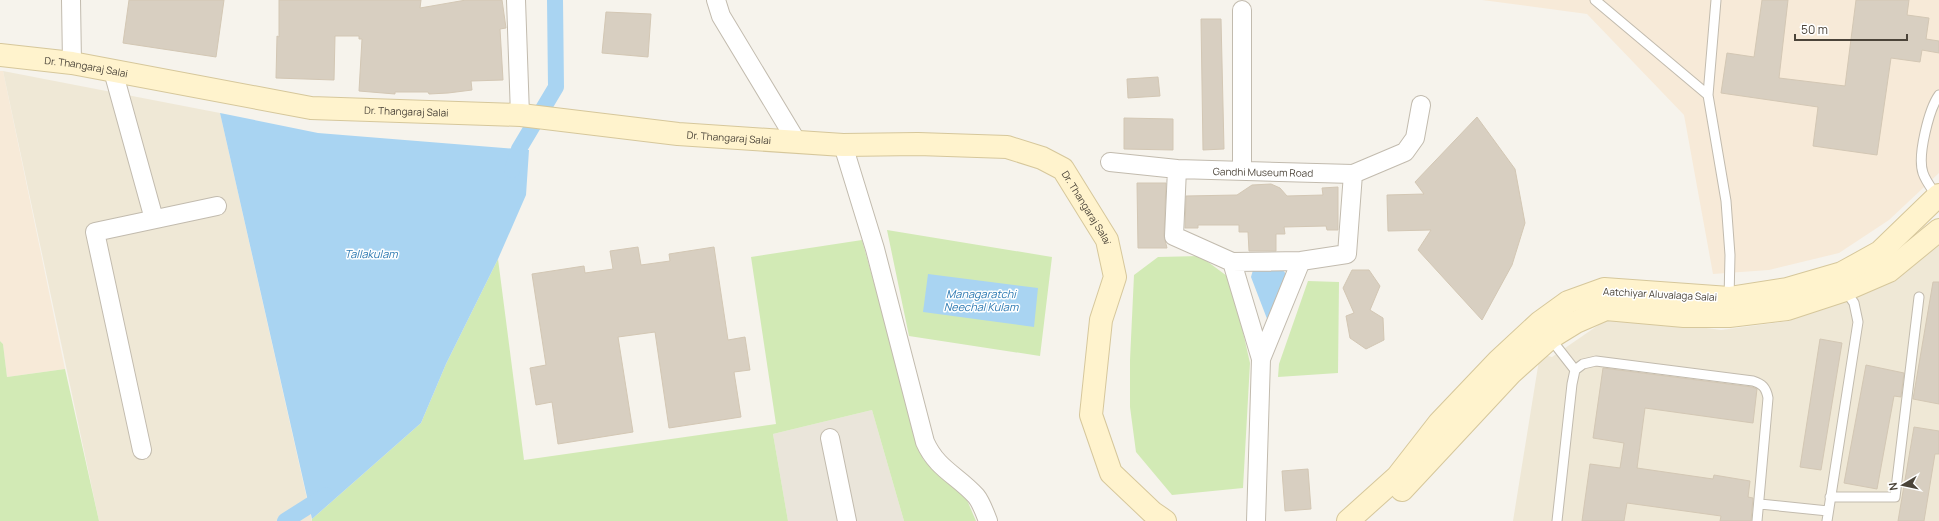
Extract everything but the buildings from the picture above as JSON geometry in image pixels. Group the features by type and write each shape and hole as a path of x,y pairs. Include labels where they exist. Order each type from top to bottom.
{"street":[{"path":"71,0 72,63"},
{"path":"516,0 521,115"},
{"path":"716,0 721,16 797,142"},
{"path":"1242,10 1242,171"},
{"name":"Dr. Thangaraj Salai","path":"0,55 72,63 311,108 521,115 678,134 843,145 918,144 1007,146 1042,158 1064,169 1106,240 1115,277 1101,320 1091,414 1111,473 1152,512 1165,521"},
{"path":"113,71 154,219"},
{"path":"1177,170 1174,236 1232,262 1301,261 1347,254 1353,174 1405,152 1415,138 1421,105"},
{"path":"843,145 874,249 925,442 931,455 938,464 977,496 988,521"},
{"name":"Gandhi Museum Road","path":"1110,162 1177,170 1353,174"},
{"name":"Aatchiyar Aluvalaga Salai","path":"1729,307 1842,273 1880,252 1938,197"},
{"path":"142,450 95,232 218,206"},
{"name":"Aatchiyar Aluvalaga Salai","path":"1368,521 1410,483 1511,373 1568,302 1604,289 1729,307 1787,309 1845,290 1889,271 1939,230"},
{"path":"1261,359 1301,261"},
{"path":"1232,262 1261,359 1256,521"},
{"name":"Aatchiyar Aluvalaga Salai","path":"1348,521 1397,477 1439,423 1498,361 1544,330"},
{"path":"830,438 847,521"}],"lane":[{"path":"1595,0 1708,95"},
{"path":"1716,0 1708,95 1726,201 1730,256 1729,307"},
{"path":"1938,197 1922,172 1923,136 1935,100 1939,94"},
{"path":"1827,521 1858,322 1854,303 1845,290"},
{"path":"1830,497 1895,496 1919,297"},
{"path":"1544,330 1575,370"},
{"path":"1557,521 1572,384 1575,370 1583,364 1596,361 1753,381 1762,384 1767,390 1768,398 1760,504 1757,521"},
{"path":"1760,504 1828,511"}],"shaded area":[{"path":"1482,0 1939,0 1939,173 1889,220 1839,253 1769,270 1713,274 1684,115 1587,14"},
{"path":"0,71 3,71 65,369 7,377 3,344 0,341"},
{"path":"3,71 220,113 312,521 99,521"},
{"path":"1939,240 1939,521 1513,521 1540,354 1552,357 1613,315 1721,330 1789,321 1894,280"},
{"path":"872,410 904,521 788,521 773,434"}],"green space":[{"path":"887,230 1052,257 1040,356 909,336"},
{"path":"862,240 923,459 967,500 976,521 904,521 872,410 773,434 788,521 312,521 312,519 421,423 446,364 498,259 524,460 776,424 751,257"},
{"path":"1200,256 1231,279 1250,363 1243,488 1172,495 1136,452 1130,407 1130,360 1134,275 1158,257"},
{"path":"1308,281 1339,282 1338,373 1278,377 1279,364"},
{"path":"0,341 3,344 7,377 65,369 99,521 0,521"}],"water":[{"name":"Tallakulam","path":"220,113 318,133 529,150 526,195 498,259 446,364 421,423 312,519"},
{"path":"1281,268 1287,275 1269,324 1251,277 1253,270"},
{"name":"Managaratchi Neechal Kulam","path":"928,274 1038,288 1034,327 923,312"}],"waterway":[{"path":"512,170 519,149 556,87 555,0"},
{"path":"285,521 326,495"}]}
